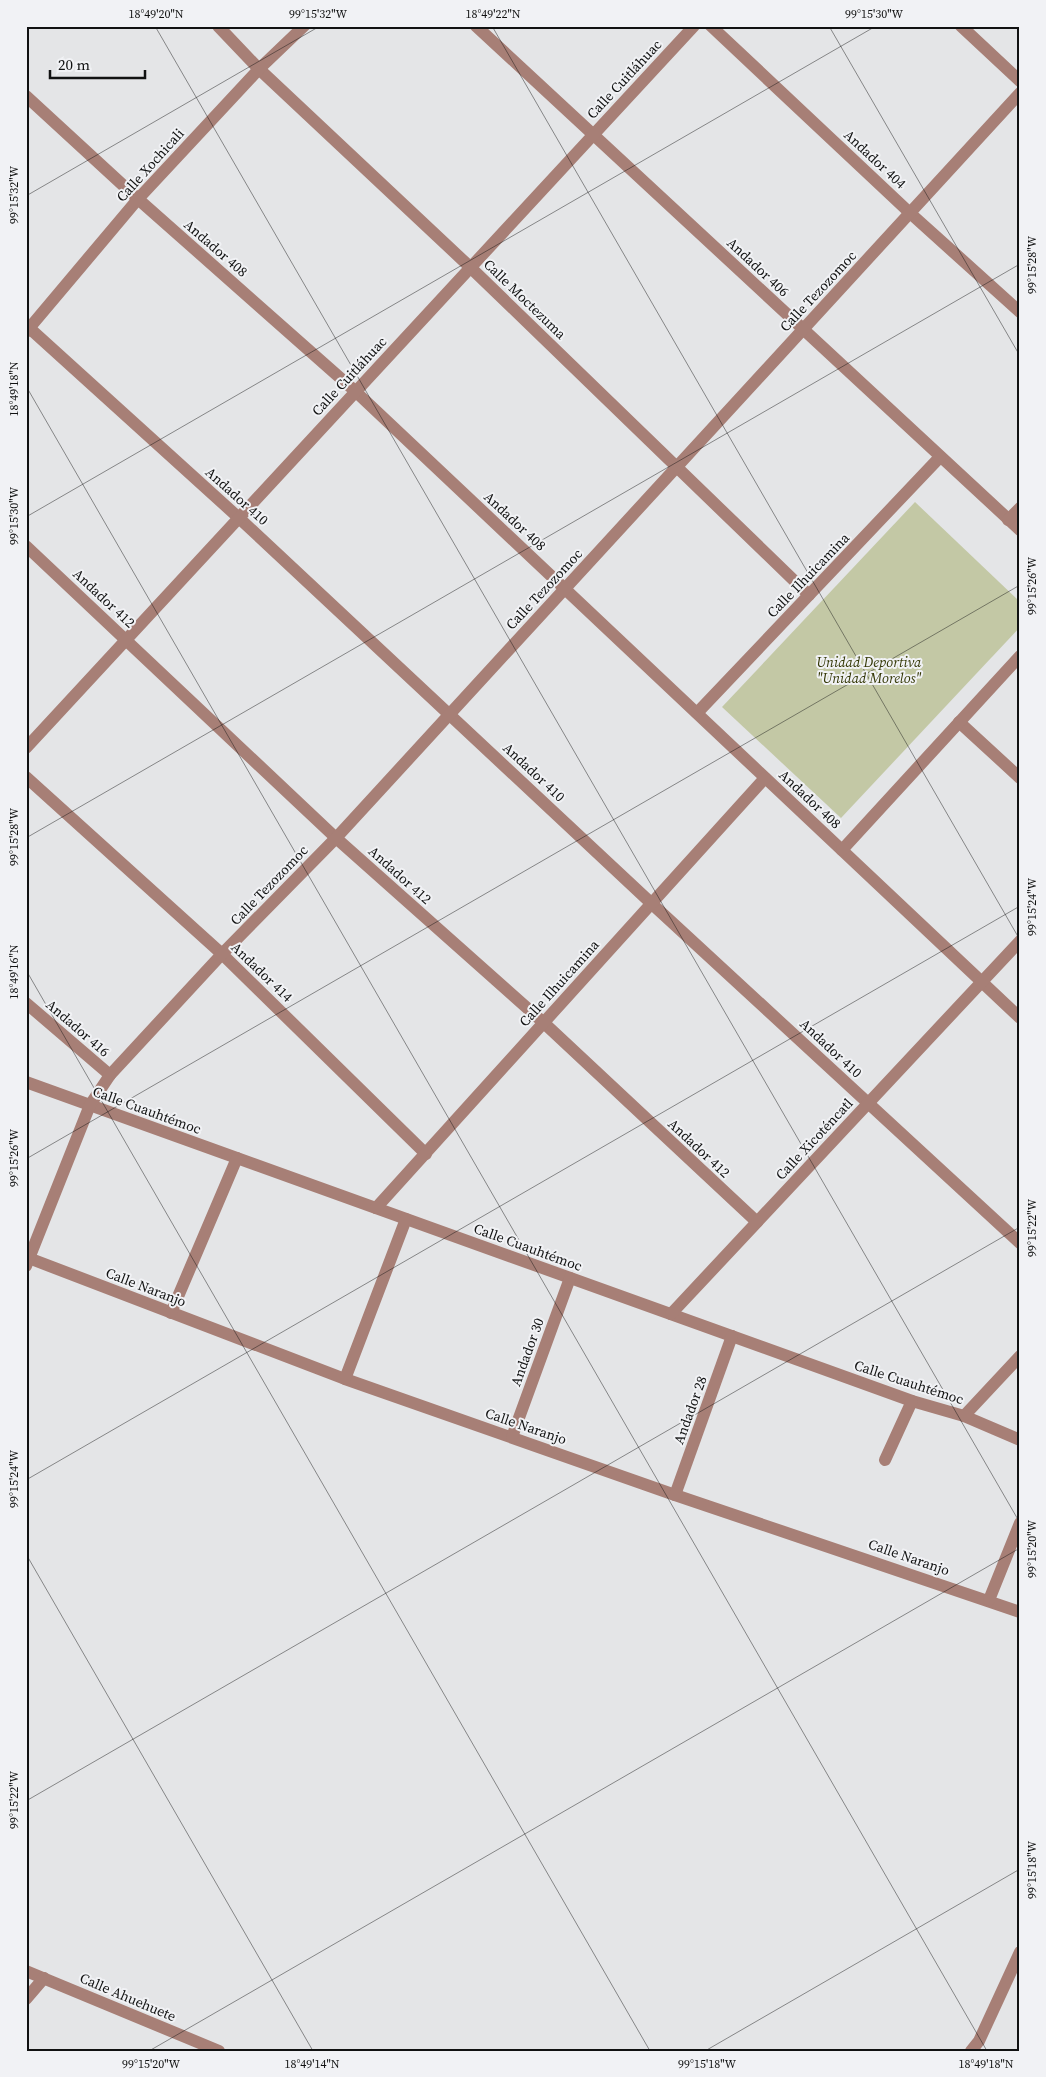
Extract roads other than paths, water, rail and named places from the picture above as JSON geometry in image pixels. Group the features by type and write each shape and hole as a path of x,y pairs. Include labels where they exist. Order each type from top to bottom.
{"street":[{"name":"Calle Moctezuma","path":"218,26 259,68 470,267 809,595"},
{"name":"Calle Xochicali","path":"28,329 138,199 259,68 304,26"},
{"name":"Andador 406","path":"476,26 1020,530"},
{"name":"Calle Cuitláhuac","path":"26,748 592,134 694,26"},
{"name":"Andador 404","path":"711,26 910,213 1020,312"},
{"path":"961,26 1020,81"},
{"name":"Calle Tezozomoc","path":"27,1260 90,1105 110,1075 222,954 336,838 1020,93"},
{"name":"Andador 408","path":"26,96 138,199 355,391 1020,1018"},
{"name":"Andador 410","path":"28,329 239,518 450,713 651,903 1020,1243"},
{"name":"Calle Ilhuicamina","path":"697,713 940,457"},
{"path":"1008,520 1020,508"},
{"name":"Andador 412","path":"26,546 336,838 544,1023 757,1222"},
{"path":"842,850 1020,656"},
{"path":"959,722 1020,778"},
{"name":"Andador 414","path":"26,777 222,954 426,1154"},
{"name":"Calle Ilhuicamina","path":"376,1208 765,778"},
{"name":"Calle Xicoténcatl","path":"671,1314 1020,941"},
{"name":"Andador 416","path":"26,1003 110,1075"},
{"name":"Calle Cuauhtémoc","path":"26,1082 912,1401 964,1416 1020,1440"},
{"path":"171,1313 237,1158"},
{"path":"345,1379 406,1219"},
{"name":"Calle Naranjo","path":"27,1260 345,1379 675,1495 1020,1612"},
{"name":"Andador 30","path":"512,1437 570,1278"},
{"name":"Andador 28","path":"675,1495 732,1336"},
{"path":"964,1416 1020,1356"},
{"path":"885,1460 912,1401"},
{"path":"989,1600 1020,1523"},
{"path":"971,2051 979,2041 1020,1952"},
{"name":"Calle Ahuehuete","path":"26,1971 219,2051"},
{"path":"26,1999 44,1978"}],"park label":[{"name":"Unidad Deportiva \"Unidad Morelos\"","path":"869,670"}]}
